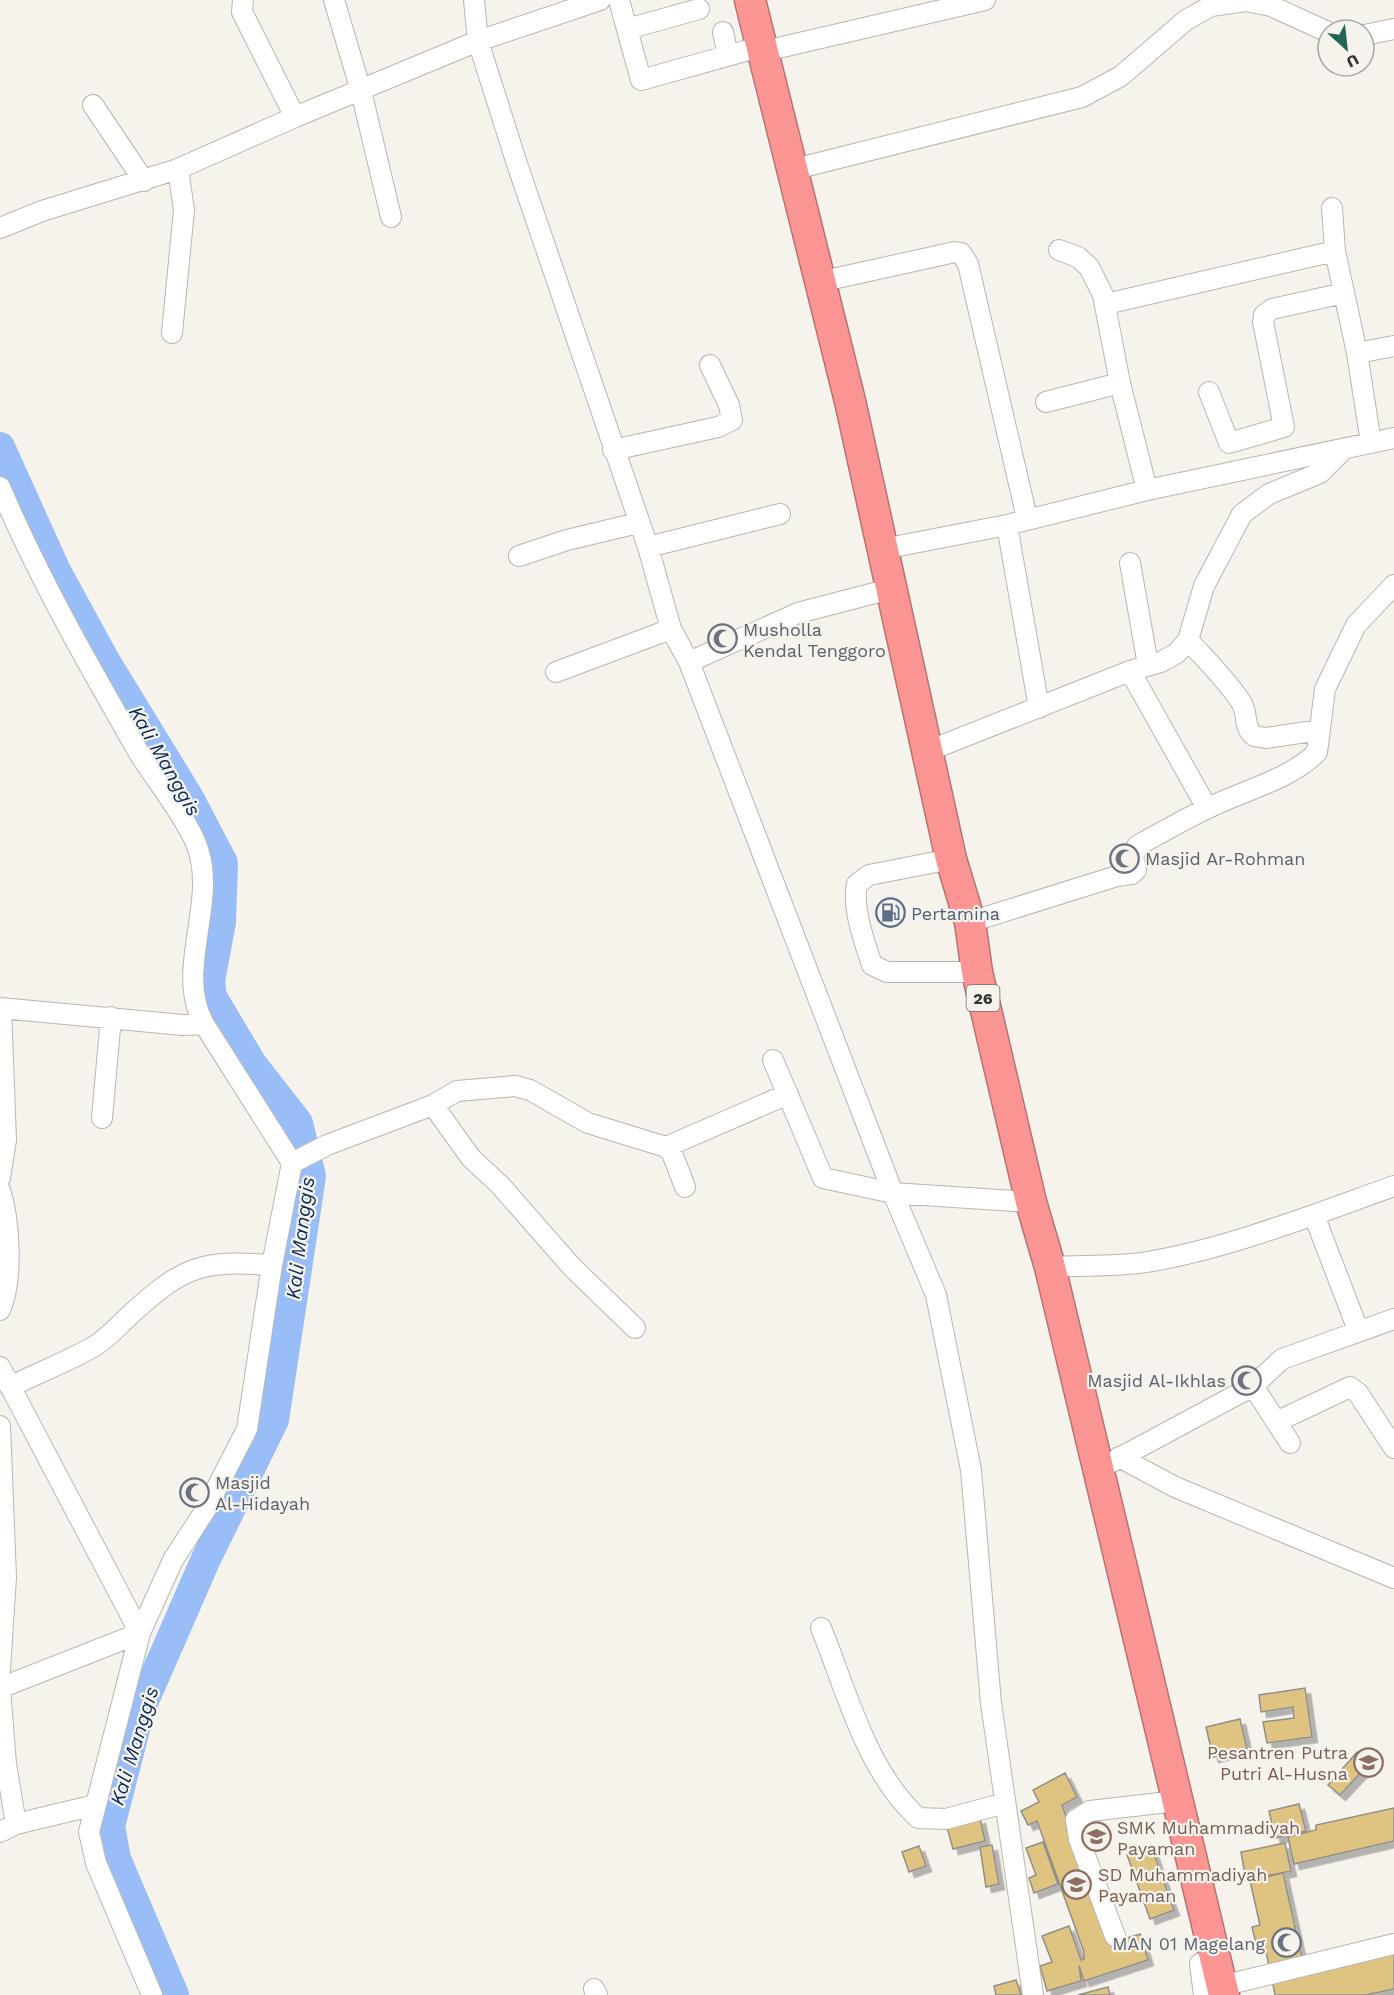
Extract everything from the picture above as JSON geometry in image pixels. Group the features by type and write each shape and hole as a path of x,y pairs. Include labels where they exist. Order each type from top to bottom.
{"highway":[{"name":"26","path":"750,0 764,48 791,170 850,401 951,859 970,922 977,972 1031,1202 1108,1463 1177,1801 1215,1954 1216,1992"}],"street":[{"path":"243,0 242,12 295,117"},
{"path":"334,0 361,91 392,217"},
{"path":"474,0 478,41 613,450 648,547 671,629 689,662 893,1193 936,1295 971,1470 991,1703 1033,1995"},
{"path":"0,228 42,211 178,169 295,117 478,41 600,0"},
{"path":"619,0 641,80 728,56 985,0"},
{"path":"791,170 1082,97 1120,76 1186,20 1211,6 1246,1 1271,6 1316,27"},
{"path":"627,29 699,9"},
{"path":"1376,33 1394,29"},
{"path":"723,32 728,56"},
{"path":"93,105 144,181"},
{"path":"172,333 184,210 178,169"},
{"path":"1332,208 1335,251 1357,353 1371,443"},
{"path":"1059,250 1078,258 1089,267 1098,282 1106,304 1120,383 1147,489"},
{"path":"1106,304 1335,251"},
{"path":"819,282 955,252 961,253 968,264 1027,518"},
{"path":"1290,458 1263,322 1264,315 1272,309 1344,293"},
{"path":"1357,353 1394,346"},
{"path":"613,450 718,427 732,420 729,405 710,365"},
{"path":"1046,402 1120,383"},
{"path":"1209,392 1229,443 1236,472"},
{"path":"1229,443 1284,427"},
{"path":"883,549 1006,525 1147,489 1394,438"},
{"path":"928,751 1139,668 1161,662 1177,653 1188,640 1204,586 1242,514 1269,494 1320,473 1342,450"},
{"path":"0,487 23,541 78,645 141,756 195,840 202,862 204,879 193,968 197,1011 295,1160 272,1265 247,1429 206,1509 173,1560 140,1633 88,1832 96,1863 152,1995"},
{"path":"648,547 780,514"},
{"path":"519,556 567,540 638,523"},
{"path":"1006,525 1039,708"},
{"path":"1130,563 1139,668 1207,808"},
{"path":"970,922 1117,876 1132,874 1136,870 1133,857 1137,846 1207,808 1275,778 1311,758 1317,752 1325,689 1356,625 1394,585"},
{"path":"689,662 798,613 890,589"},
{"path":"556,672 671,629"},
{"path":"1188,640 1228,684 1243,706 1244,722 1254,736 1266,738 1320,730"},
{"path":"951,859 869,875 857,884 855,895 867,952 872,965 887,972 977,972"},
{"path":"0,1178 6,1140 0,1008 183,1025 204,1024"},
{"path":"102,1118 111,1017"},
{"path":"773,1060 823,1178 893,1193 1031,1202"},
{"path":"295,1160 327,1145 433,1105 457,1091 515,1086 530,1090 588,1123 666,1147 672,1153 685,1187"},
{"path":"666,1147 788,1094"},
{"path":"433,1105 471,1158 499,1184 572,1267 635,1328"},
{"path":"1050,1267 1146,1262 1223,1243 1314,1215 1394,1186"},
{"path":"0,1190 6,1209 7,1294 0,1310"},
{"path":"1314,1215 1358,1330"},
{"path":"140,1633 4,1376 94,1347 161,1286 187,1271 210,1264 234,1262 272,1265"},
{"path":"1108,1463 1252,1386 1282,1359 1394,1319"},
{"path":"1252,1386 1290,1443"},
{"path":"1276,1422 1350,1387 1358,1393 1394,1448"},
{"path":"0,1426 6,1577 0,1670"},
{"path":"1108,1463 1175,1487 1394,1578"},
{"path":"821,1628 875,1763 903,1804 918,1818 946,1819 1005,1803"},
{"path":"96,1805 8,1828 0,1686 140,1633"},
{"path":"1115,1936 1079,1839 1076,1820 1090,1811 1177,1801"},
{"path":"1216,1992 1394,1944"}],"building":[{"path":"1305,1688 1312,1737 1267,1743 1263,1722 1294,1718 1293,1707 1261,1712 1259,1695"},
{"path":"1240,1719 1247,1749 1213,1757 1206,1727"},
{"path":"1357,1752 1370,1763 1340,1795 1328,1785"},
{"path":"1065,1773 1077,1797 1062,1805 1111,1943 1140,1934 1148,1960 1084,1981 1079,1966 1081,1981 1047,1991 1040,1966 1052,1962 1042,1936 1069,1926 1081,1960 1084,1959 1084,1952 1037,1821 1028,1825 1021,1811 1039,1802 1033,1790"},
{"path":"1299,1804 1306,1831 1275,1838 1269,1811"},
{"path":"1394,1808 1394,1841 1294,1864 1288,1837 1316,1830 1316,1825"},
{"path":"980,1818 985,1841 953,1849 947,1827"},
{"path":"1043,1842 1058,1884 1034,1893 1029,1878 1036,1875 1026,1848"},
{"path":"1285,1843 1291,1871 1246,1880 1241,1852"},
{"path":"992,1845 999,1884 986,1887 980,1847"},
{"path":"919,1846 926,1866 909,1872 902,1852"},
{"path":"1151,1846 1174,1910 1150,1919 1127,1855"},
{"path":"1283,1873 1303,1963 1270,1971 1264,1942 1256,1944 1252,1927 1260,1925 1250,1881"},
{"path":"1394,1953 1394,1989 1366,1995 1275,1995 1272,1979"},
{"path":"1016,1980 1021,1995 996,1995 994,1986"},
{"path":"1108,1987 1110,1995 1078,1995"}],"waterway":[{"name":"Kali Manggis","path":"0,447 56,571 104,659 189,798 223,863 221,922 210,981 212,997 252,1064 298,1123 311,1176 274,1420 205,1561 140,1710 110,1826 116,1859 174,1995"}],"place":[{"name":"Musholla Kendal Tenggoro","path":"722,639"},
{"name":"Masjid Ar-Rohman","path":"1124,858"},
{"name":"Pertamina","path":"890,913"},
{"name":"Masjid Al-Ikhlas","path":"1247,1380"},
{"name":"Masjid Al-Hidayah","path":"194,1492"},
{"name":"Pesantren Putra Putri Al-Husna","path":"1369,1762"},
{"name":"SMK Muhammadiyah Payaman","path":"1096,1837"},
{"name":"SD Muhammadiyah Payaman","path":"1077,1884"},
{"name":"MAN 01 Magelang","path":"1286,1943"}]}
